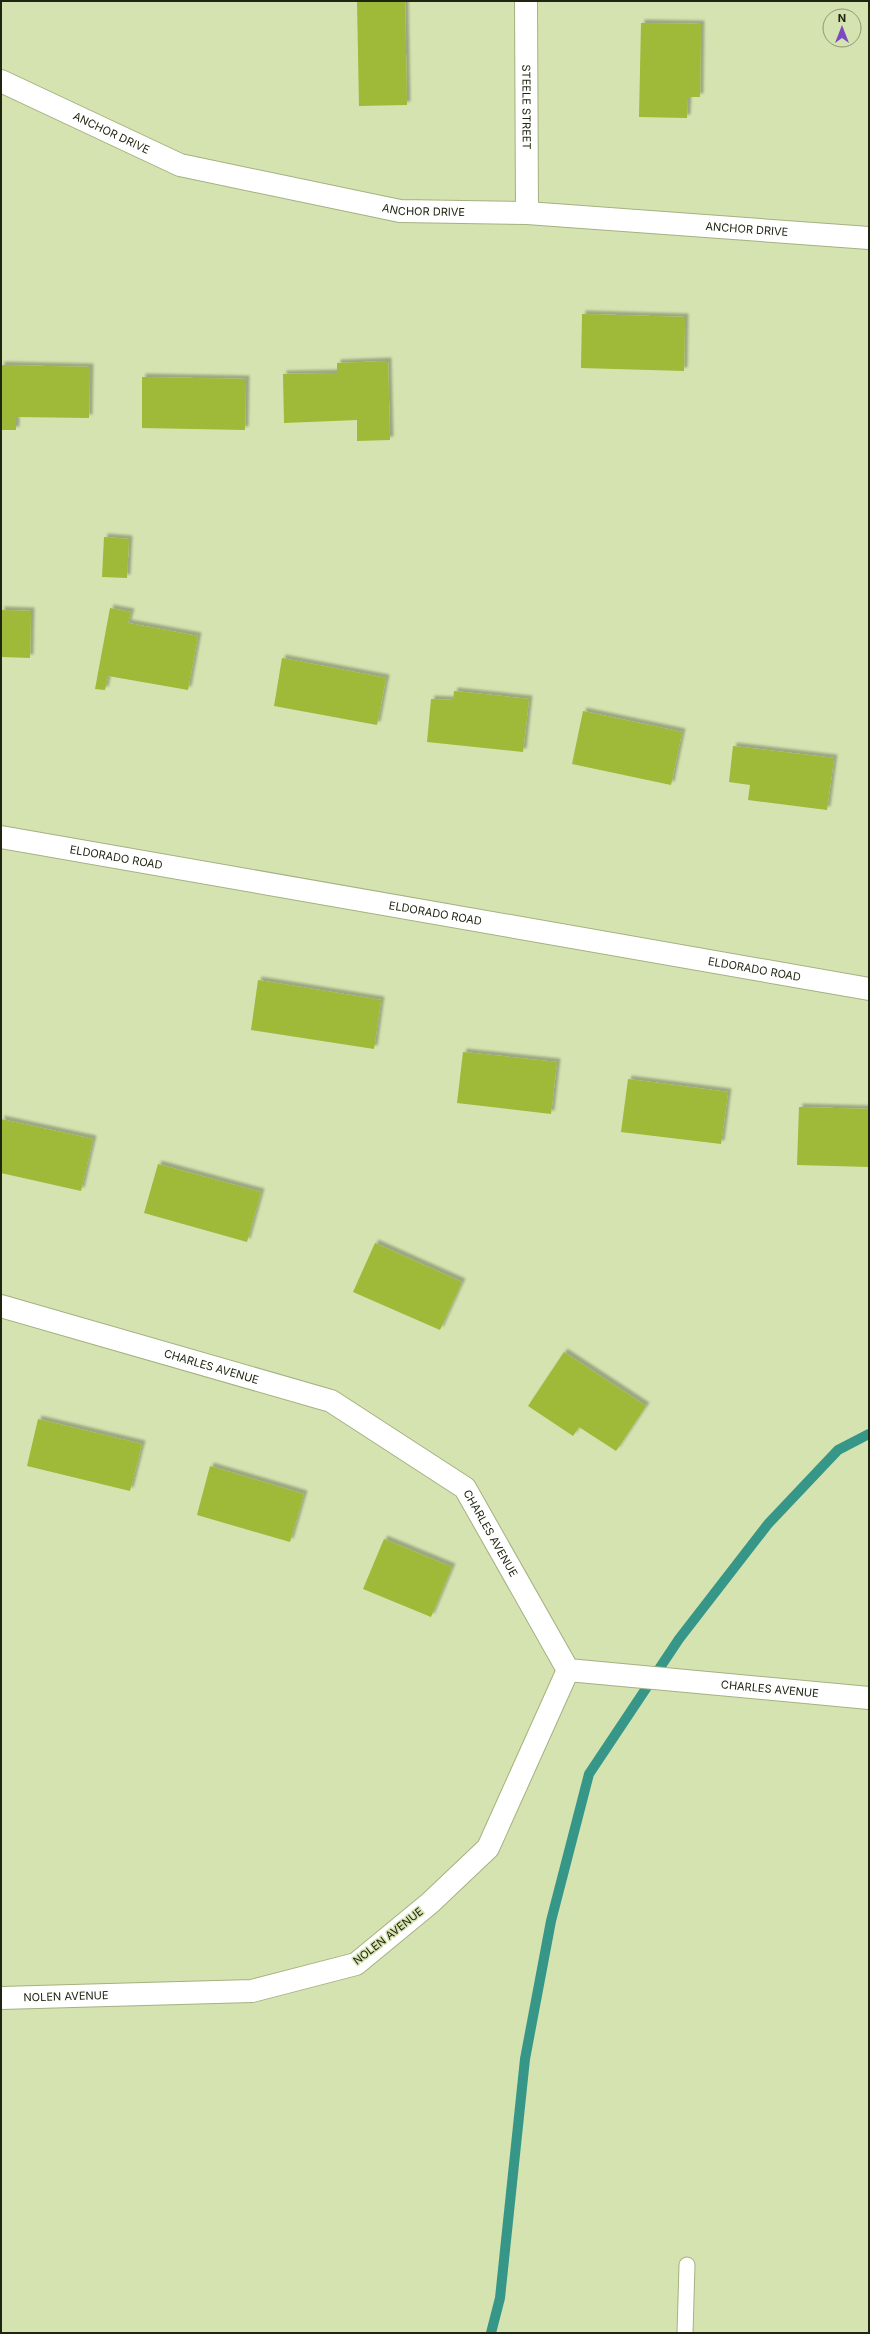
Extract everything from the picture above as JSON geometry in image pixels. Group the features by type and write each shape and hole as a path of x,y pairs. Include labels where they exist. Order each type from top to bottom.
{"street":[{"name":"STEELE STREET","path":"526,1 527,213"},
{"name":"ANCHOR DRIVE","path":"1,81 180,165 400,211 527,213 869,238"},
{"name":"ELDORADO ROAD","path":"1,838 869,989"},
{"name":"CHARLES AVENUE","path":"1,1306 331,1401 465,1488 568,1670 869,1698"},
{"name":"NOLEN AVENUE","path":"1,1998 252,1991 356,1964 430,1903 488,1848 568,1670"}],"lane":[{"path":"685,2333 687,2265"}],"building":[{"path":"405,1 407,105 359,106 357,2"},
{"path":"641,23 701,24 700,97 688,97 687,118 639,117"},
{"path":"582,314 685,317 684,371 581,368"},
{"path":"388,361 390,440 357,441 357,420 284,423 283,374 337,373 337,363"},
{"path":"1,365 90,367 89,418 16,417 16,430 1,430"},
{"path":"142,377 246,379 245,430 142,428"},
{"path":"104,537 129,539 127,578 102,577"},
{"path":"110,608 131,612 128,623 198,636 188,690 108,676 105,690 95,689"},
{"path":"1,610 31,611 30,658 1,657"},
{"path":"282,658 386,678 377,725 274,706"},
{"path":"454,691 529,699 523,752 427,742 431,699 453,700"},
{"path":"583,711 682,732 671,785 572,764"},
{"path":"733,746 834,758 827,810 748,800 750,785 729,782"},
{"path":"258,980 381,1000 374,1049 251,1030"},
{"path":"463,1052 557,1062 551,1114 457,1103"},
{"path":"628,1079 728,1092 721,1144 621,1132"},
{"path":"799,1107 869,1109 869,1167 797,1165"},
{"path":"1,1119 93,1139 81,1191 1,1173"},
{"path":"158,1164 261,1192 247,1242 144,1213"},
{"path":"375,1243 462,1282 440,1330 353,1292"},
{"path":"564,1352 646,1406 616,1451 579,1427 573,1436 528,1406"},
{"path":"38,1419 142,1444 130,1491 27,1466"},
{"path":"210,1466 304,1494 290,1542 197,1515"},
{"path":"384,1539 452,1567 431,1617 363,1589"}],"waterway":[{"path":"491,2333 500,2298 525,2059 551,1921 589,1774 679,1639 768,1524 838,1450 869,1434"}]}
